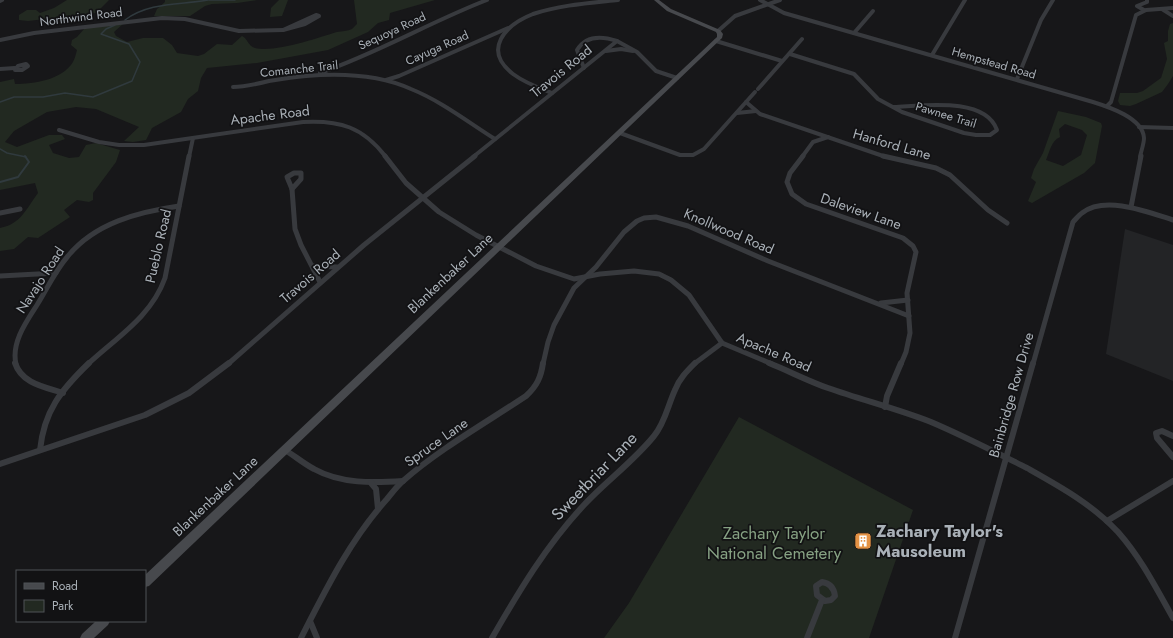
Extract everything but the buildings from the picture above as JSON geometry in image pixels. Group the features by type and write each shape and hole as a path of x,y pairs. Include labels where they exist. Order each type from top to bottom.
{"street":[{"name":"Sequoya Road","path":"310,76 350,62 450,15 486,0"},
{"name":"Cayuga Road","path":"386,80 399,76 510,27 529,16 546,11 618,0"},
{"path":"656,0 669,10 718,31"},
{"name":"Hempstead Road","path":"760,0 784,13 1107,106 1126,116 1139,127"},
{"path":"718,31 735,16 780,0"},
{"path":"932,55 965,0"},
{"path":"1017,79 1039,21 1053,0"},
{"path":"1144,10 1137,6 1147,2 1147,0"},
{"path":"1107,106 1110,102 1135,16 1144,10 1173,8"},
{"path":"1162,9 1173,16"},
{"path":"854,33 873,10"},
{"name":"Northwind Road","path":"0,40 34,33 162,18 185,19 239,31 267,32 283,30 304,25 319,16 311,16 283,30"},
{"path":"510,27 501,37 498,55 506,67 518,77 552,93"},
{"path":"718,31 720,35 716,41 782,61"},
{"path":"584,68 577,50 582,42 599,37 610,38 637,52 656,71 677,78"},
{"name":"Cayuga Road","path":"484,38 494,39 499,42"},
{"path":"620,133 676,154 693,155 704,149 802,39"},
{"name":"Travois Road","path":"0,464 145,415 189,393 232,361 338,267 617,41"},
{"name":"Blankenbaker Lane","path":"146,581 716,41"},
{"name":"Travois Road","path":"605,51 621,49 637,52"},
{"name":"Pawnee Trail","path":"790,54 854,74 862,80 878,99 905,113 975,135 990,136 997,130 995,123 988,117 952,105 936,104 894,107"},
{"path":"580,58 594,60"},
{"name":"Sequoya Road","path":"350,62 349,69 353,75"},
{"path":"0,69 15,68"},
{"name":"Comanche Trail","path":"233,87 242,87 310,76 353,75 386,80 432,99 495,139"},
{"name":"Cayuga Road","path":"399,76 400,85"},
{"name":"Hanford Lane","path":"746,102 756,112"},
{"name":"Hanford Lane","path":"736,113 756,112 892,159 942,170 950,175 991,213 1008,223"},
{"name":"Apache Road","path":"59,130 99,142 119,145 151,144 303,122 324,121 344,125 357,130 371,140 403,180 423,198 455,222 499,248 559,275 574,279 600,274 639,270 654,272 668,278 680,286 689,295 722,343 826,387 930,422 1006,458 1068,490 1107,521 1135,552 1147,570 1173,618"},
{"path":"1139,127 1173,128"},
{"path":"1131,207 1144,143 1144,136 1139,127"},
{"path":"807,130 813,142 828,137"},
{"name":"Pueblo Road","path":"63,393 91,361 142,317 158,296 165,278 193,138"},
{"name":"Daleview Lane","path":"813,142 788,177 787,182 790,191 798,199 810,206 896,235 910,243 914,248 916,256 908,283 910,333 908,346 887,396 885,406"},
{"path":"292,189 295,229 301,245 320,282"},
{"name":"Bainbridge Row Drive","path":"955,638 1073,222 1083,211 1096,206 1113,205 1131,207 1173,220"},
{"name":"Navajo Road","path":"63,393 38,386 28,380 18,369 15,361 17,342 22,331 56,273 72,251 103,228 115,222 144,212 179,206"},
{"path":"0,213 20,209"},
{"name":"Knollwood Road","path":"587,276 634,223 644,218 659,217 715,237 769,261 880,303 909,316"},
{"path":"313,266 338,267"},
{"path":"0,276 56,273"},
{"name":"Spruce Lane","path":"301,638 335,571 350,546 378,509 403,481 443,451 532,392 541,378 546,350 556,318 578,284 587,276"},
{"name":"Knollwood Road","path":"880,303 908,300"},
{"name":"Sweetbriar Lane","path":"492,638 538,562 562,530 596,491 646,445 658,431 675,390 688,368 722,343"},
{"path":"40,450 41,436 46,420 63,393"},
{"path":"1173,436 1162,431 1156,433 1157,438 1173,457"},
{"path":"285,450 315,469 328,475 348,480 371,483 403,481"},
{"path":"1107,521 1173,481"},
{"path":"371,483 376,489 378,509"},
{"path":"807,638 822,600"},
{"path":"310,621 317,638"},
{"path":"86,638 103,622"}],"shaded area":[{"path":"1125,229 1173,245 1173,381 1106,354"}],"green space":[{"path":"67,0 109,0 96,13 28,21 19,20 19,15 27,10 36,10 40,13 54,8"},
{"path":"165,0 257,0 237,3 212,4 205,6 190,16 154,16 157,9 165,2"},
{"path":"279,0 288,0 282,16 270,17 271,8"},
{"path":"354,0 435,0 390,13 389,20 378,23 368,32 328,50 257,63 207,68 201,78 198,91 188,99 181,112 152,128 146,140 133,142 124,141 139,127 96,109 76,107 47,112 14,131 5,142 17,147 49,135 62,135 65,139 49,145 53,153 69,158 79,157 86,145 96,143 120,150 116,162 93,193 93,200 89,202 77,200 64,210 70,217 38,238 28,237 14,249 0,251 0,228 13,223 18,219 38,193 35,183 0,190 0,82 14,79 15,84 39,82 62,73 73,62 77,50 71,45 72,40 85,28 124,23 114,32 116,36 127,42 143,38 163,38 172,45 177,53 198,56 204,54 217,44 232,45 242,36 251,46 263,49 284,47 337,32 347,31 352,29 357,24"},
{"path":"1173,23 1173,76 1168,84 1162,92 1136,104 1130,106 1120,105 1118,101 1120,93 1137,93 1143,91 1161,78 1167,59 1164,43 1168,41 1168,31 1170,24"},
{"path":"1058,111 1086,117 1101,123 1102,126 1095,163 1084,173 1032,203 1028,201 1036,182 1031,178 1043,153","holes":["1065,124 1082,130 1087,135 1081,155 1063,166 1046,160 1053,144 1060,137 1059,129"]},
{"name":"Zachary Taylor National Cemetery","path":"739,417 913,510 869,638 604,638 629,603"}],"waterway":[{"path":"125,20 134,14 154,7 208,0"},
{"path":"209,0 235,0"},
{"path":"0,102 14,97 43,97 65,93 93,97 132,81 140,62 129,44 101,34 106,29 115,25"},
{"path":"0,149 7,153 26,157"},
{"path":"0,182 18,177 29,162 26,157"}],"place":[{"name":"Zachary Taylor's Mausoleum","path":"863,541"}]}
